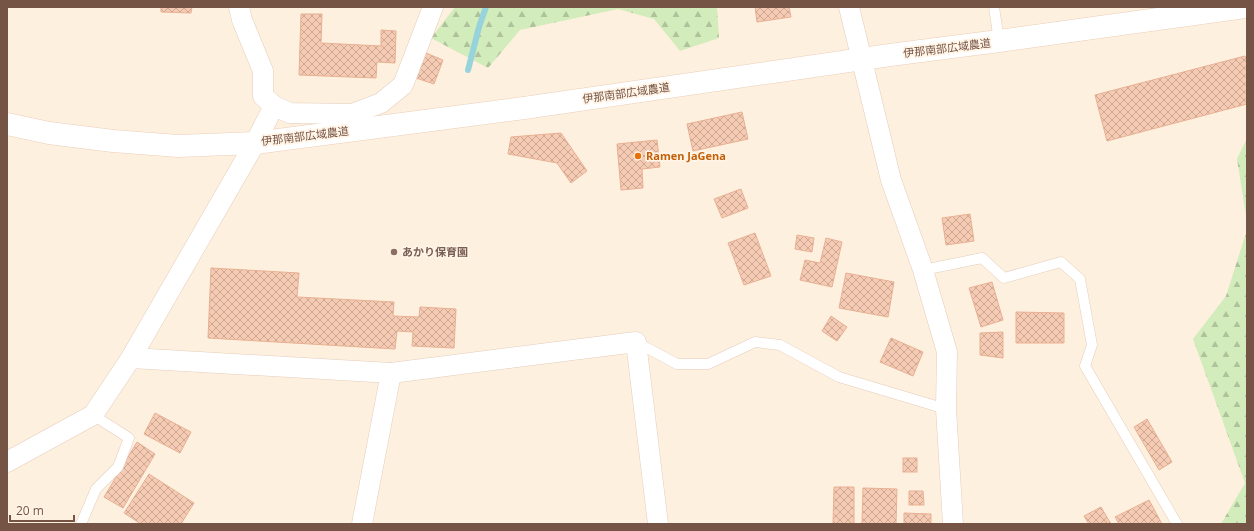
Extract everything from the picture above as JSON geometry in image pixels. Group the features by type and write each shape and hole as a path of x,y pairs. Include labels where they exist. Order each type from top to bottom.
{"street":[{"path":"239,7 242,20 263,71 263,96 274,106 290,113 352,114 381,103 403,85 433,7"},
{"path":"849,7 891,180 923,270 947,352 946,410 953,524"},
{"name":"伊那南部広域農道","path":"7,124 49,133 113,141 178,146 255,143 524,108 862,59 1244,7"},
{"path":"7,462 93,415 131,358 255,143 274,106"},
{"path":"131,358 391,373 636,342 658,524"},
{"path":"362,524 391,373"}],"lane":[{"path":"994,7 999,41"},
{"path":"923,270 982,258 1004,278 1061,262 1080,279 1092,346 1085,366 1177,524"},
{"path":"636,342 677,364 708,364 755,342 780,344 839,377 946,410"},
{"path":"82,524 96,488 118,467 129,438 93,415"}],"green space":[{"path":"455,7 717,7 719,38 680,51 654,19 618,9 520,30 488,68 431,38"},
{"path":"1247,138 1247,222 1237,159"},
{"path":"1247,230 1247,524 1221,524 1245,483 1193,339 1226,296"}],"building":[{"path":"161,7 192,7 191,13 161,12"},
{"path":"755,7 789,7 791,17 757,22"},
{"path":"301,14 322,14 321,43 381,46 381,30 396,31 395,63 377,62 376,78 299,75"},
{"path":"426,53 443,60 434,84 416,78"},
{"path":"1245,56 1247,64 1247,104 1107,141 1095,95"},
{"path":"742,112 748,139 693,151 687,124"},
{"path":"561,133 587,171 571,183 557,163 508,154 511,137"},
{"name":"Ramen JaGena","path":"657,140 660,167 642,169 643,188 621,190 617,144"},
{"path":"741,189 748,208 722,218 714,199"},
{"path":"970,214 974,241 946,245 942,218"},
{"path":"755,233 771,276 744,285 728,243"},
{"path":"797,235 814,238 812,252 795,249"},
{"path":"826,238 842,242 832,287 800,280 805,260 820,263"},
{"path":"211,268 299,273 297,297 394,302 393,316 419,317 420,307 456,309 454,348 412,346 413,332 397,331 395,349 208,338"},
{"path":"846,273 894,282 888,317 839,308"},
{"path":"992,282 1003,320 981,327 969,288"},
{"path":"1016,312 1064,313 1064,343 1016,343"},
{"path":"831,316 847,327 837,341 822,331"},
{"path":"1003,332 1003,358 980,355 980,333"},
{"path":"891,338 923,352 913,376 880,362"},
{"path":"155,413 191,432 180,453 144,434"},
{"path":"1147,419 1172,462 1159,470 1134,427"},
{"path":"137,442 155,454 123,508 104,497"},
{"path":"903,458 917,458 917,472 903,472"},
{"path":"149,474 194,503 181,524 141,524 124,513"},
{"path":"834,487 854,487 854,524 833,524"},
{"path":"863,488 897,489 896,524 862,524"},
{"path":"909,491 923,491 924,505 909,505"},
{"path":"1149,500 1162,524 1119,524 1115,517"},
{"path":"1101,507 1111,524 1089,524 1084,516"},
{"path":"904,513 931,514 931,524 904,524"}],"waterway":[{"path":"468,70 479,27 486,7"}],"place":[{"name":"Ramen JaGena","path":"638,156"},
{"name":"あかり保育園","path":"394,252"}]}
